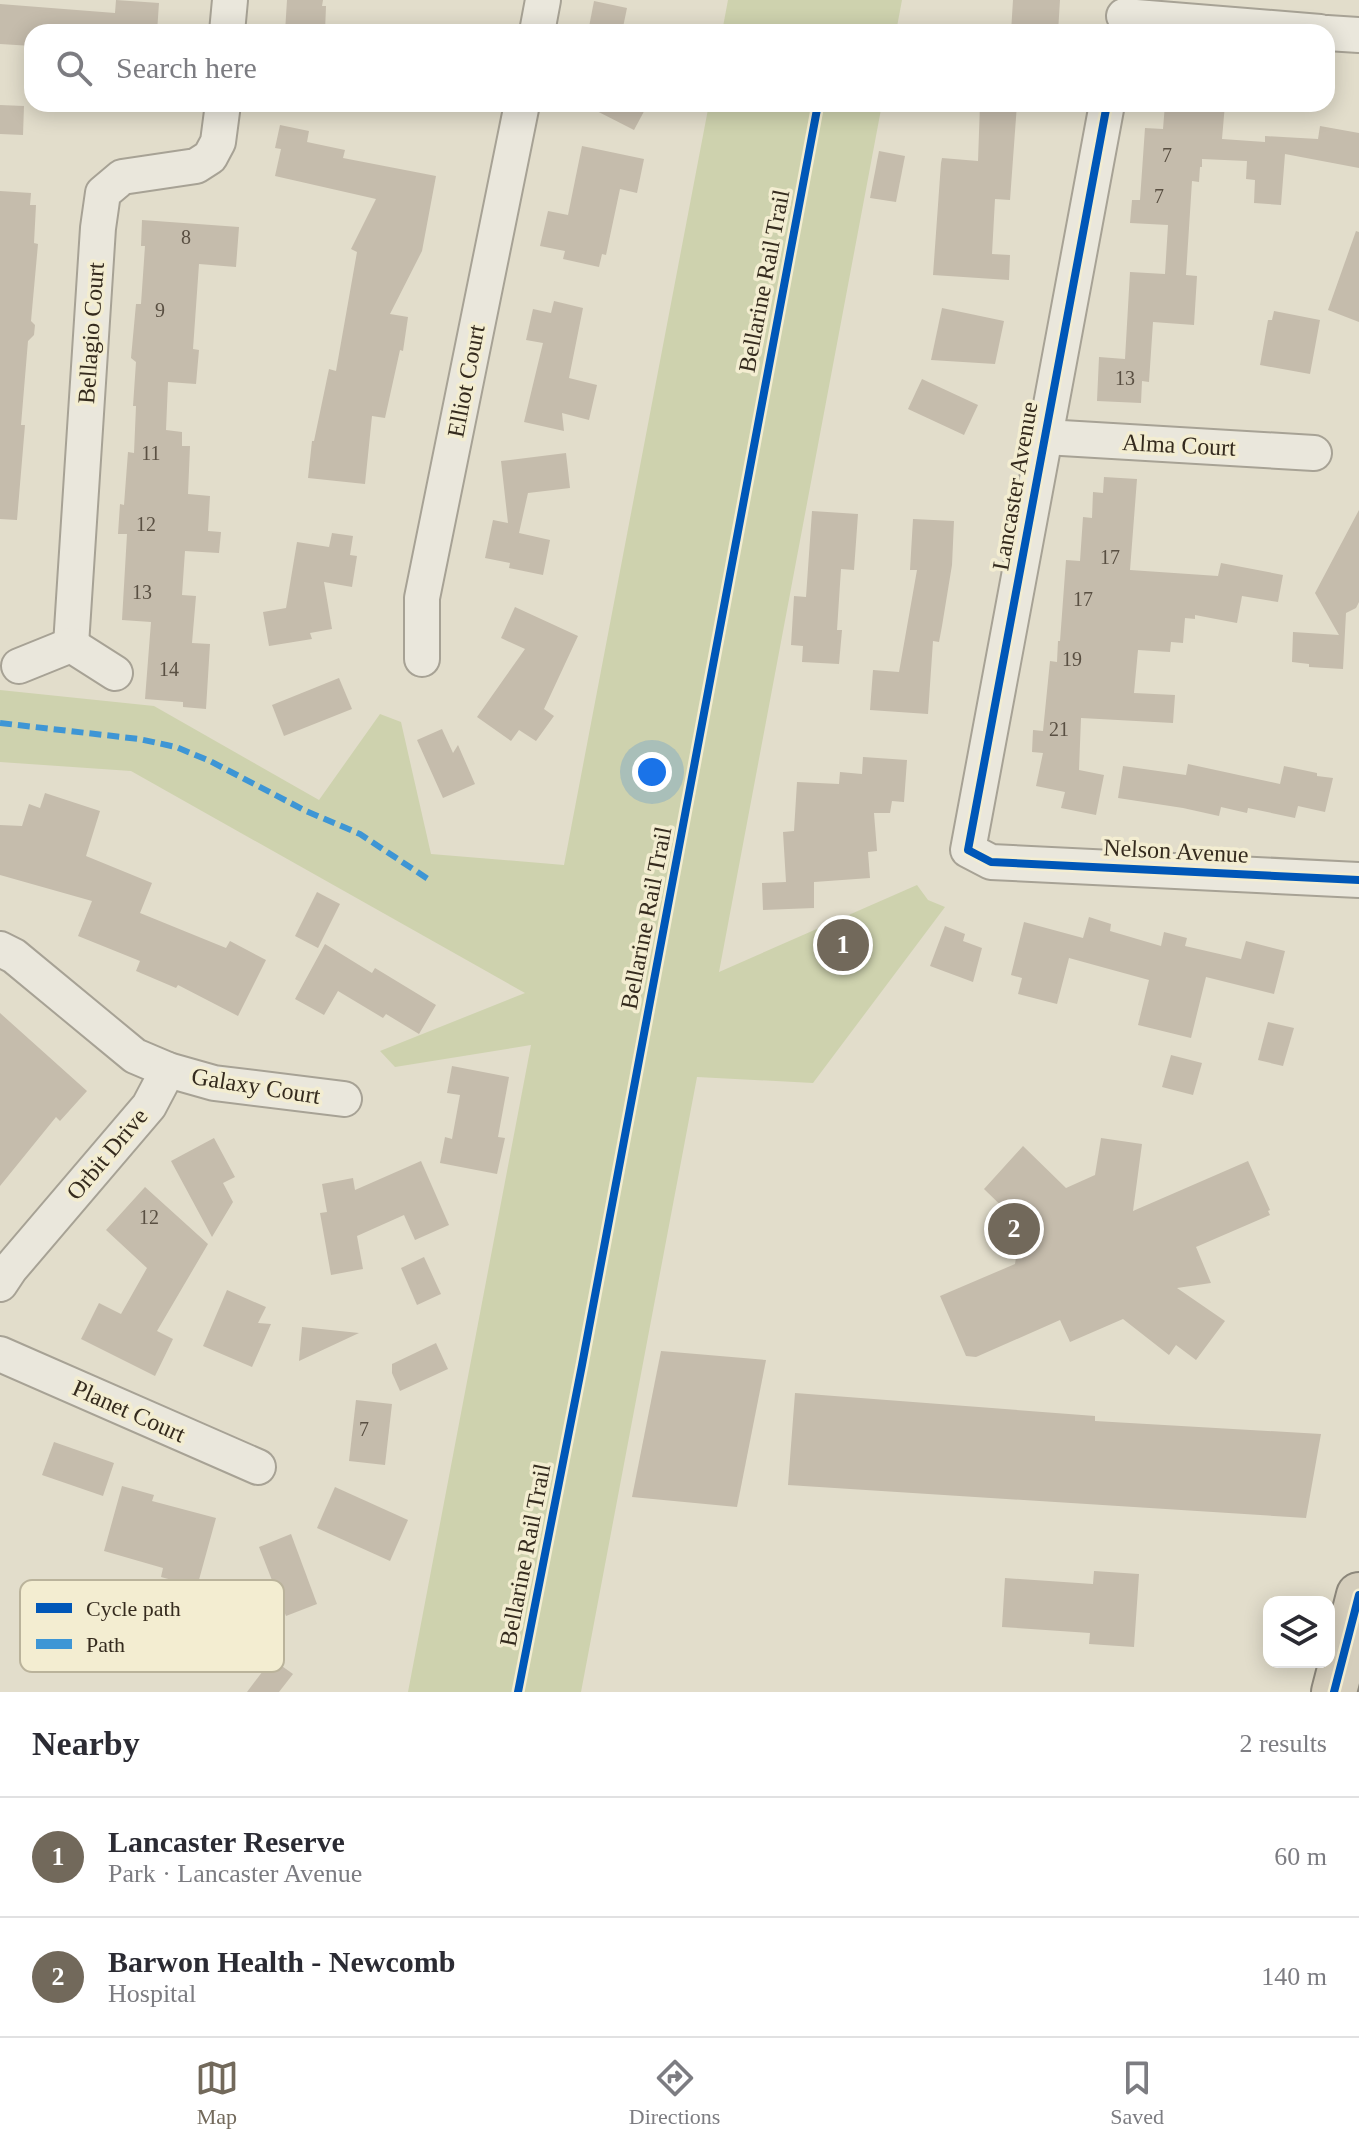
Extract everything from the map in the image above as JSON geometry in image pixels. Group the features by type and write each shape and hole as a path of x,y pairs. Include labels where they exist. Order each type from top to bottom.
{"highway":[{"path":"1334,1692 1359,1595"}],"street":[{"path":"228,24 230,0"},
{"path":"538,24 543,0"},
{"path":"1124,16 1222,24"},
{"path":"1335,34 1359,35"},
{"name":"Bellagio Court","path":"71,645 98,228 103,193 122,177 196,166 210,157 218,142 222,112"},
{"name":"Elliot Court","path":"422,659 422,598 520,112"},
{"name":"Lancaster Avenue","path":"991,862 968,850 1106,112"},
{"name":"Alma Court","path":"1045,437 1314,453"},
{"path":"19,666 71,645 115,673"},
{"name":"Nelson Avenue","path":"991,862 1359,880"},
{"path":"0,949 14,956 135,1056 168,1070"},
{"name":"Galaxy Court","path":"168,1070 214,1083 344,1099"},
{"name":"Orbit Drive","path":"0,1284 149,1106 168,1070"},
{"name":"Planet Court","path":"0,1354 258,1467"}],"green space":[{"path":"728,0 902,0 898,24 724,24"},
{"path":"707,112 880,112 719,972 917,885 928,900 945,907 813,1083 697,1077 581,1692 408,1692 531,1045 395,1067 380,1051 525,993 131,771 0,762 0,690 154,706 319,800 380,714 401,722 431,854 564,865"}],"building":[{"path":"116,0 159,3 158,24 24,24 24,46 0,44 0,4 115,13"},
{"path":"287,0 323,0 322,6 326,6 325,24 286,24"},
{"path":"1013,0 1060,0 1058,24 1012,24"},
{"path":"594,1 627,8 624,24 590,24"},
{"path":"0,105 24,106 23,135 0,134"},
{"path":"599,112 644,112 634,130"},
{"path":"980,112 1016,112 1010,200 995,199 992,254 1010,255 1009,280 933,275 942,158 978,161"},
{"path":"1164,112 1224,112 1222,139 1265,142 1265,136 1318,139 1320,126 1359,133 1359,168 1285,154 1281,205 1254,203 1255,180 1246,179 1247,161 1202,159 1199,182 1192,181 1186,275 1197,276 1194,325 1153,322 1149,382 1142,381 1141,403 1097,401 1099,357 1125,359 1130,272 1165,274 1168,225 1130,223 1132,200 1140,200 1145,128 1163,129"},
{"path":"280,125 309,131 307,142 345,150 343,158 436,176 422,251 390,314 408,317 403,351 400,350 385,418 372,416 365,484 308,478 312,441 329,369 336,371 357,252 351,249 376,199 275,176 281,149 275,148"},
{"path":"582,146 644,159 637,193 620,189 606,255 602,254 599,267 563,259 565,251 540,246 548,211 568,215"},
{"path":"879,151 905,156 896,202 870,198"},
{"path":"0,191 31,193 30,205 36,205 34,243 38,244 31,321 35,325 34,335 28,341 17,520 0,519"},
{"path":"142,220 239,227 236,267 199,264 193,349 199,350 196,384 168,382 166,430 182,432 182,446 190,446 188,494 210,496 208,531 221,532 219,553 185,551 182,595 196,596 192,643 210,644 206,709 183,707 183,702 145,699 151,622 122,620 127,534 118,534 120,504 124,505 128,452 134,453 136,362 131,358 136,304 141,304 145,246 141,246"},
{"path":"1356,231 1359,232 1359,322 1328,310"},
{"path":"554,301 583,308 569,378 597,385 589,420 562,413 564,431 524,422 543,343 526,340 533,309 551,313"},
{"path":"942,308 1004,321 995,364 931,360"},
{"path":"1274,311 1320,320 1310,374 1260,365 1268,320 1272,320"},
{"path":"922,379 978,405 964,435 908,409"},
{"path":"566,453 570,488 528,493 519,533 550,540 543,575 509,568 510,563 485,558 493,520 508,523 501,461"},
{"path":"1104,477 1137,479 1130,570 1218,576 1221,563 1283,575 1278,602 1242,596 1237,623 1195,615 1195,619 1185,618 1183,643 1171,642 1170,652 1138,650 1134,693 1175,695 1173,723 1081,718 1079,770 1104,775 1096,815 1061,808 1065,792 1036,786 1043,753 1032,752 1033,730 1043,731 1050,661 1057,662 1066,560 1080,561 1083,517 1092,518 1093,492 1103,493"},
{"path":"1359,510 1359,602 1356,608 1346,613 1343,669 1309,667 1309,664 1292,662 1293,632 1339,635 1315,593"},
{"path":"812,511 858,514 854,570 841,569 837,630 842,630 839,664 802,662 803,646 791,645 794,596 806,597"},
{"path":"913,519 954,521 952,565 942,626 939,642 933,641 928,714 870,710 873,670 899,672 917,570 910,570"},
{"path":"332,533 353,536 350,555 357,556 352,587 324,582 332,629 310,633 312,639 269,646 263,612 286,608 297,542 329,547"},
{"path":"515,607 578,636 544,709 554,716 536,741 519,730 511,741 477,717 525,649 501,638"},
{"path":"339,678 352,709 284,736 272,705"},
{"path":"442,729 453,753 458,745 475,784 443,798 417,740"},
{"path":"863,757 907,760 904,802 892,801 890,813 874,813 877,851 868,852 870,878 814,882 814,908 763,910 762,883 786,882 783,832 794,831 797,782 839,784 840,772 862,774"},
{"path":"1188,764 1280,784 1284,766 1333,778 1325,812 1298,806 1295,818 1248,808 1247,813 1221,807 1219,816 1118,798 1123,766 1186,775"},
{"path":"45,793 100,811 86,856 152,883 140,913 226,948 230,941 266,960 238,1016 178,985 176,988 136,971 140,961 78,936 92,901 0,875 0,825 22,826 29,804 40,808"},
{"path":"317,892 340,904 318,948 295,936"},
{"path":"1089,917 1111,924 1110,931 1161,946 1164,932 1187,938 1185,946 1241,959 1246,941 1285,951 1274,994 1206,977 1191,1038 1138,1025 1149,980 1069,958 1057,1004 1018,994 1022,978 1011,975 1024,922 1083,938"},
{"path":"945,926 965,934 963,941 982,948 973,982 930,966"},
{"path":"325,944 372,973 375,968 436,1005 419,1034 386,1014 383,1018 338,991 324,1015 295,999"},
{"path":"0,1013 87,1091 60,1121 56,1117 0,1186"},
{"path":"1268,1022 1294,1028 1283,1066 1258,1060"},
{"path":"1171,1055 1202,1063 1193,1095 1162,1087"},
{"path":"452,1066 509,1077 498,1137 505,1138 497,1174 440,1163 445,1137 452,1139 460,1095 447,1093"},
{"path":"214,1138 235,1177 223,1183 233,1202 212,1237 171,1161"},
{"path":"1101,1138 1142,1144 1133,1211 1248,1161 1270,1215 1196,1247 1211,1283 1177,1288 1225,1321 1196,1360 1176,1345 1169,1355 1123,1319 1070,1342 1060,1320 976,1357 966,1356 940,1296 1015,1264 1021,1225 984,1189 1023,1146 1066,1188 1095,1175"},
{"path":"421,1161 449,1225 415,1240 404,1215 357,1236 363,1269 331,1275 320,1213 327,1212 322,1184 353,1178 355,1190"},
{"path":"145,1187 208,1244 157,1331 173,1339 155,1376 81,1339 99,1303 121,1314 147,1268 106,1230"},
{"path":"424,1257 441,1294 417,1305 401,1268"},
{"path":"227,1290 266,1307 258,1323 271,1324 252,1367 203,1346"},
{"path":"302,1327 359,1333 299,1361"},
{"path":"436,1343 448,1369 400,1391 392,1373 392,1364"},
{"path":"661,1351 766,1360 737,1507 632,1497"},
{"path":"795,1393 1095,1416 1095,1421 1321,1434 1306,1518 788,1485"},
{"path":"356,1400 392,1404 385,1465 349,1461"},
{"path":"54,1442 114,1463 103,1496 42,1475"},
{"path":"122,1486 154,1495 152,1501 216,1518 199,1580 161,1577 163,1568 104,1551"},
{"path":"335,1487 408,1520 390,1561 317,1528"},
{"path":"291,1534 317,1604 286,1616 284,1580 272,1580 259,1547"},
{"path":"1094,1571 1139,1574 1134,1647 1089,1644 1090,1633 1002,1627 1005,1578 1093,1584"},
{"path":"284,1668 293,1674 279,1692 247,1692 262,1672 284,1672"}],"marked path":[{"path":"0,723 139,739 176,747 360,834 428,879"}],"cycle path":[{"name":"Bellarine Rail Trail","path":"518,1692 817,112"},
{"path":"1106,112 968,850 991,862 1359,880"},
{"path":"1334,1692 1359,1595"}],"place":[{"name":"Lancaster Reserve","path":"843,945"},
{"name":"Barwon Health - Newcomb","path":"1014,1229"}]}
